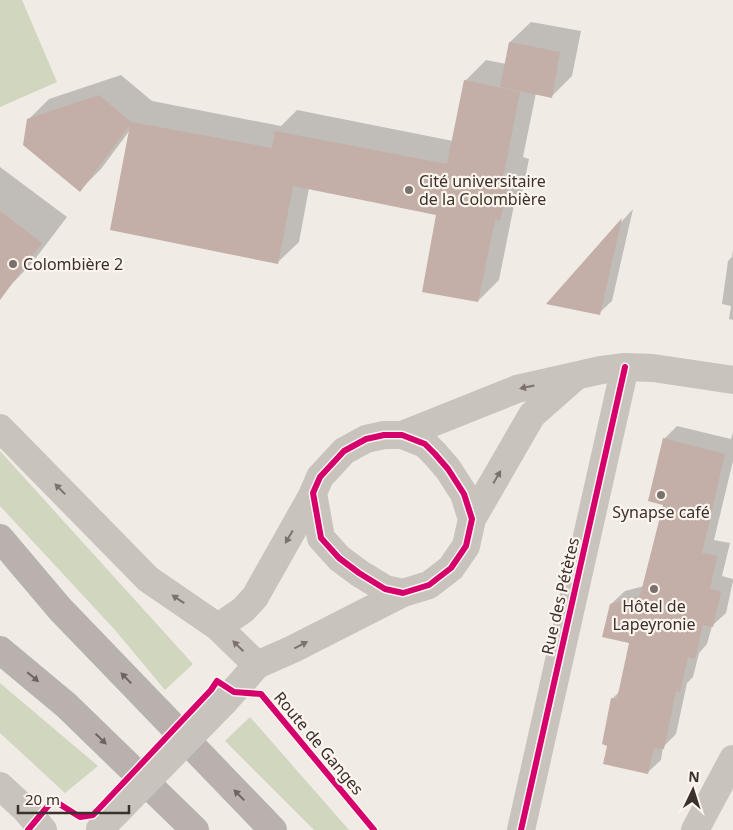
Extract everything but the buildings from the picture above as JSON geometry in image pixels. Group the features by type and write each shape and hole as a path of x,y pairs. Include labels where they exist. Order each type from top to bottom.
{"main road":[{"path":"0,538 60,609 273,830"},
{"path":"0,558 60,609"},
{"path":"0,650 66,705 195,830"}],"street":[{"path":"402,435 517,389 601,370 625,367 653,368 733,380"},
{"name":"Rue des Pétètes","path":"521,830 625,367"},
{"path":"99,830 224,702 257,665 293,649 403,593 429,585 451,568 466,546 472,519 532,415 574,377"},
{"path":"0,428 148,579 218,627 257,665"},
{"path":"218,627 243,610 255,597 313,494 320,478 344,451 366,439 384,435 402,435 425,444 448,468 464,494 472,519"},
{"path":"313,494 321,538 339,558 359,573 386,589 403,593"},
{"path":"695,830 733,758"},
{"path":"0,786 25,809 43,830"}],"green space":[{"path":"0,0 22,0 57,82 0,107"},
{"path":"0,451 193,664 165,690 115,630 0,506"},
{"path":"0,683 98,766 65,793 0,733"},
{"path":"250,717 349,830 314,830 225,741"}],"cycle path":[{"path":"521,830 625,367"},
{"path":"384,435 402,435 425,444 448,469 464,494 472,519 466,546 451,568 429,585 403,593 385,589 339,558 321,538 313,493 320,477 344,451 366,439 384,435"},
{"name":"Route de Ganges","path":"28,830 53,800 80,817 93,815 211,690 217,681 234,692 261,694 374,830"}],"place":[{"name":"Cité universitaire de la Colombière","path":"409,190"},
{"name":"Colombière 2","path":"13,264"},
{"name":"Synapse café","path":"661,495"},
{"name":"Hôtel de Lapeyronie","path":"654,589"}]}
